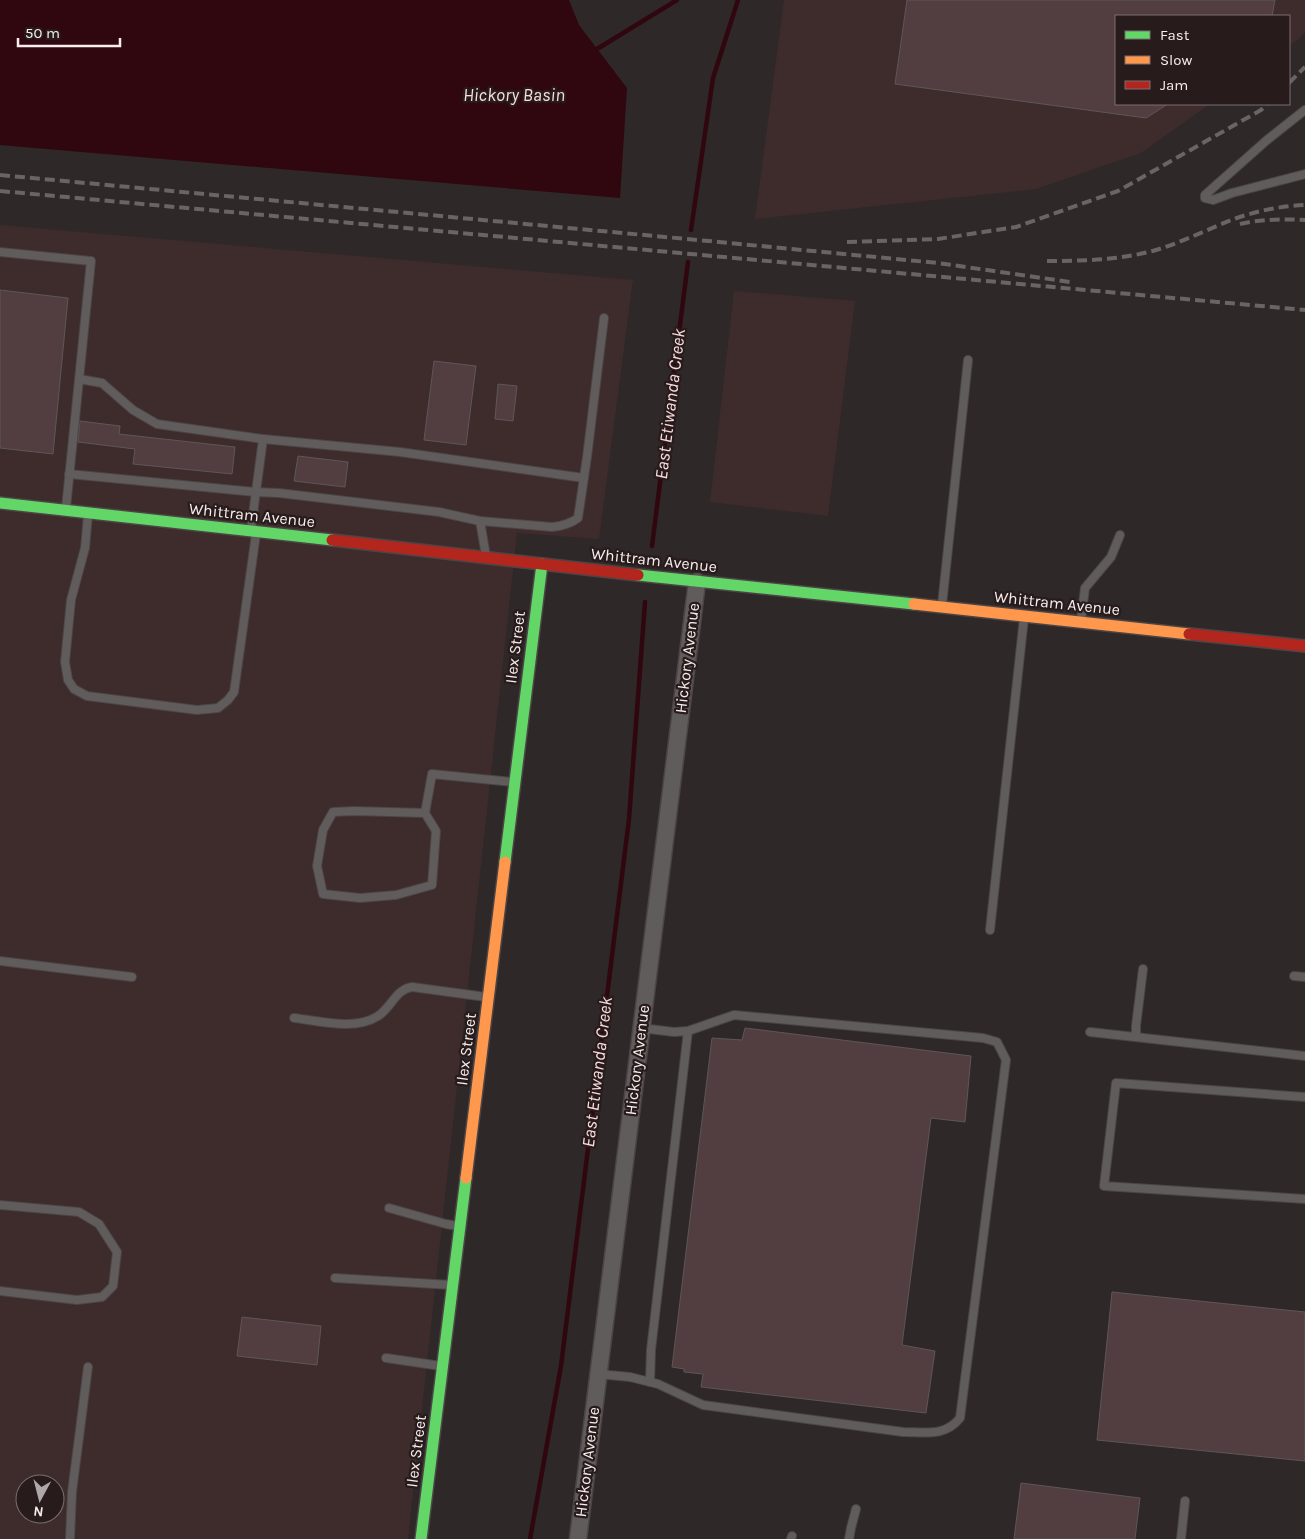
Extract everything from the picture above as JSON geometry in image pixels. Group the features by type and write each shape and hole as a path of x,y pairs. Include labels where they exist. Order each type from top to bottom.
{"street":[{"name":"Whittram Avenue","path":"0,503 697,582 1305,646"},
{"name":"Ilex Street","path":"421,1539 542,564"},
{"name":"Hickory Avenue","path":"578,1539 697,582"}],"lane":[{"path":"1305,110 1216,184 1205,195 1205,198 1212,200 1305,174"},
{"path":"0,252 91,261 66,510"},
{"path":"69,474 279,493 439,512 480,521 552,527 563,526 578,518 604,318"},
{"path":"942,607 968,360"},
{"path":"79,379 102,383 133,410 157,424 263,439 400,452 584,478"},
{"path":"88,513 85,548 71,600 65,662 68,680 74,689 87,696 197,710 218,708 234,692 254,531 255,492 263,439"},
{"path":"480,521 486,558"},
{"path":"1080,622 1085,588 1111,557 1120,535"},
{"path":"990,930 1024,616"},
{"path":"426,813 333,812 323,830 317,866 323,894 360,898 396,895 432,885 436,831 426,813 432,774 515,783"},
{"path":"0,961 132,977"},
{"path":"1136,1037 1143,968"},
{"path":"1294,976 1305,977"},
{"path":"294,1018 342,1024 368,1021 378,1016 387,1008 400,991 412,987 488,997"},
{"path":"598,1374 630,1377 658,1384 703,1405 904,1432 936,1433 953,1426 960,1418 1006,1060 998,1042 983,1038 734,1015 688,1031 674,1032 641,1028"},
{"path":"650,1382 652,1340 688,1031"},
{"path":"1090,1032 1305,1056"},
{"path":"1305,1097 1116,1084 1104,1186 1305,1199"},
{"path":"0,1205 79,1212 99,1224 117,1252 113,1286 102,1297 77,1300 0,1290"},
{"path":"390,1208 446,1224 460,1226"},
{"path":"335,1278 453,1286"},
{"path":"386,1358 443,1366"},
{"path":"70,1539 72,1492 88,1367"},
{"path":"1181,1539 1185,1501"},
{"path":"849,1539 856,1509"}],"shaded area":[{"path":"784,0 1305,0 1305,32 1290,45 1290,15 1115,15 1115,105 1209,105 1141,153 1036,189 755,219"},
{"path":"0,225 633,280 599,539 517,533 408,1539 0,1539"},
{"path":"734,291 855,301 828,516 710,502"}],"water":[{"name":"Hickory Basin","path":"0,0 569,0 579,25 627,88 620,198 0,145"}],"building":[{"path":"907,0 1275,0 1272,15 1115,15 1115,105 1166,105 1146,118 895,84"},
{"path":"0,290 68,298 53,454 0,448"},
{"path":"434,361 476,366 466,445 424,440"},
{"path":"498,384 517,386 513,421 495,419"},
{"path":"80,421 120,426 119,434 235,447 232,474 133,464 135,449 78,442"},
{"path":"298,456 348,462 345,487 294,481"},
{"path":"745,1028 971,1056 965,1122 931,1118 902,1345 935,1351 926,1413 701,1387 703,1374 684,1372 684,1369 672,1367 712,1038 742,1040"},
{"path":"1112,1292 1305,1312 1305,1461 1097,1440"},
{"path":"242,1317 321,1326 317,1365 237,1356"},
{"path":"1021,1483 1140,1498 1135,1539 1014,1539"}],"waterway":[{"path":"597,49 677,0"},
{"name":"East Etiwanda Creek","path":"691,230 713,78 738,0"},
{"name":"East Etiwanda Creek","path":"652,546 688,262"},
{"name":"East Etiwanda Creek","path":"530,1539 561,1366 629,819 645,602"}],"railway":[{"path":"1290,82 1305,67"},
{"path":"847,242 938,239 1016,227 1118,191 1261,110 1266,105"},
{"path":"0,175 938,263 1070,282"},
{"path":"0,191 1305,310"},
{"path":"1047,261 1102,259 1143,253 1176,243 1242,216 1260,211 1305,205"},
{"path":"1240,224 1272,220 1305,220"}],"traffic: fast":[{"path":"0,503 332,540"},
{"path":"505,862 542,564"},
{"path":"638,575 914,604"},
{"path":"421,1539 466,1178"}],"traffic: slow":[{"path":"914,604 1189,634"},
{"path":"466,1178 505,862"}],"traffic: jam":[{"path":"332,540 638,575"},
{"path":"1189,634 1305,646"}]}
